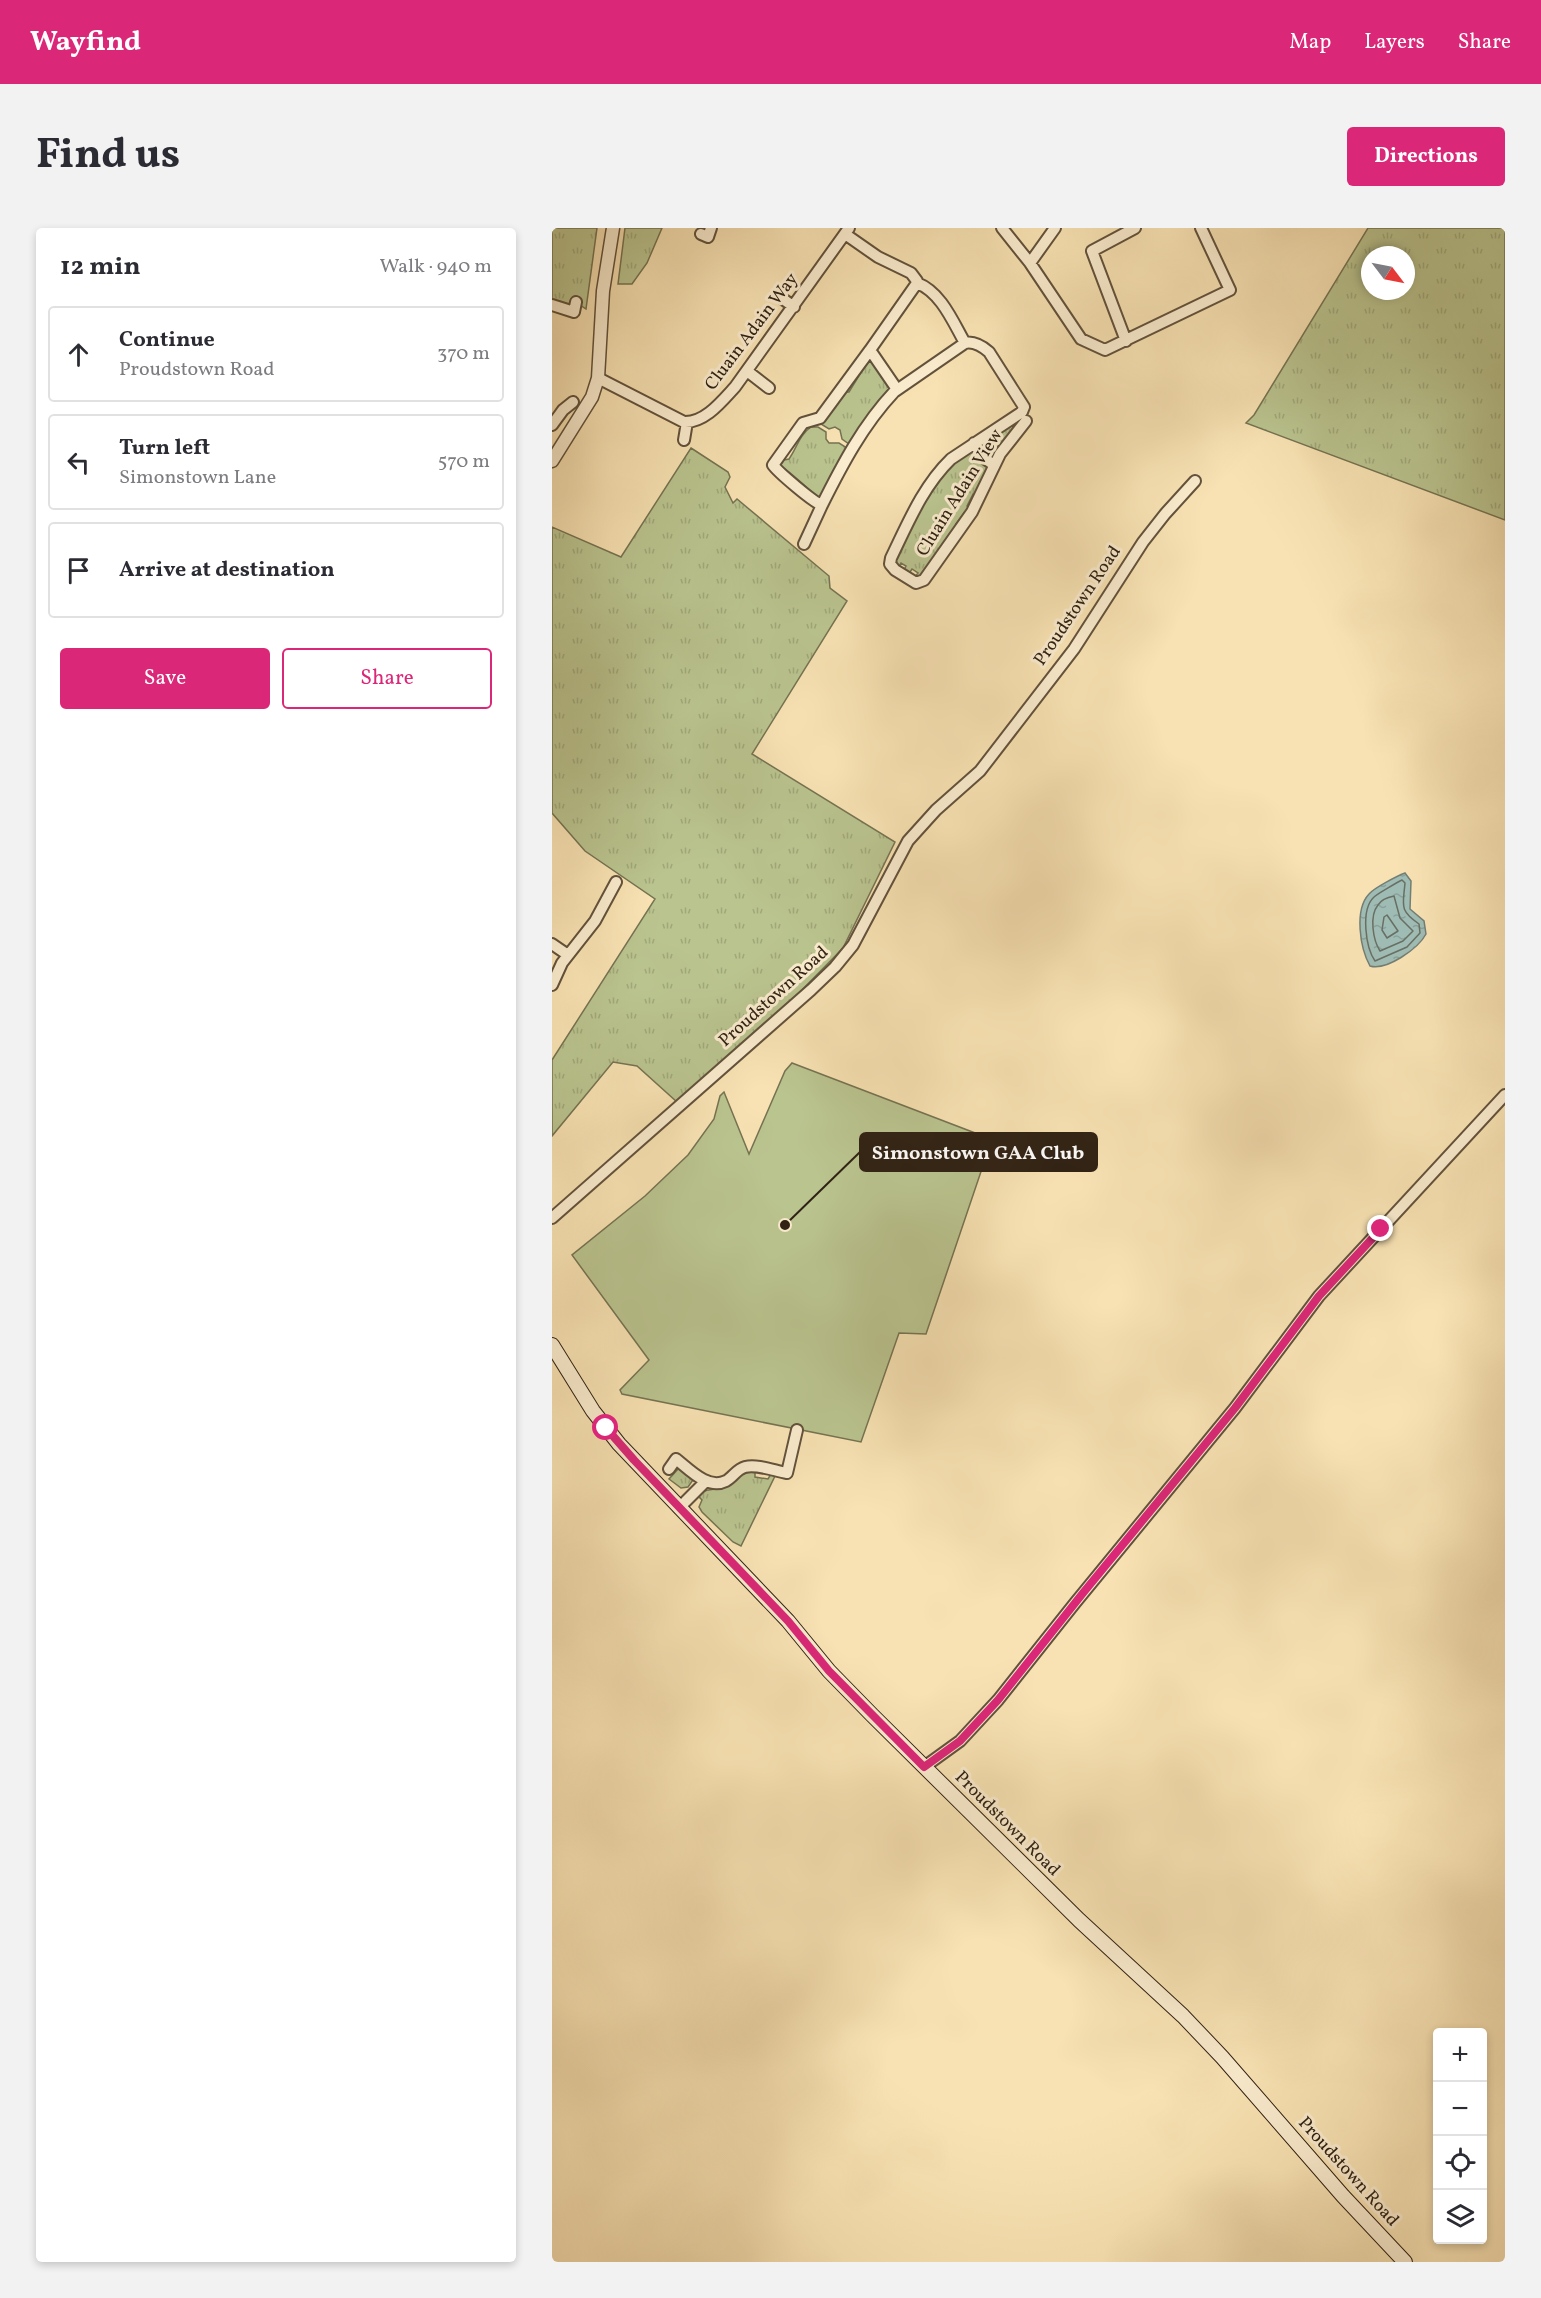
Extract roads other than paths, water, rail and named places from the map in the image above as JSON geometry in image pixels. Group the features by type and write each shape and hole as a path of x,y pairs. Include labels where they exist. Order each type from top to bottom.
{"main road":[{"name":"Proudstown Road","path":"552,1345 606,1428 788,1621 836,1678 1079,1920 1183,2016 1222,2057 1343,2196 1405,2262"}],"street":[{"path":"552,461 592,398 598,378 603,291 613,228"},
{"path":"701,234 708,237 711,228"},
{"path":"1002,228 1030,263 1081,339 1105,350 1230,290 1201,228"},
{"path":"1030,263 1055,228"},
{"path":"1126,341 1092,251 1135,228"},
{"path":"804,544 852,448 885,401 894,392 965,343 936,296 927,287 917,283 911,273 878,257 847,231"},
{"name":"Cluain Adain Way","path":"687,422 698,420 716,406 747,371 847,231"},
{"path":"822,505 815,503 773,465 803,423 820,418 917,283"},
{"path":"783,299 794,307"},
{"path":"552,305 574,312 576,302"},
{"name":"Cluain Adain View","path":"965,343 971,342 988,352 1024,407 1022,412 974,443 944,466 923,494 891,558 890,564 895,570 916,583 924,580 972,512 1000,454 1026,421"},
{"path":"870,350 894,385"},
{"path":"747,371 770,388"},
{"path":"598,378 687,422 684,440"},
{"path":"552,425 563,410 573,402"},
{"path":"974,443 984,458 994,465"},
{"name":"Proudstown Road","path":"552,1218 840,962 853,945 908,841 936,810 980,771 1074,649 1143,542 1164,514 1195,481"},
{"path":"552,985 568,955 595,921 616,882"},
{"path":"610,895 620,901"},
{"path":"552,944 568,955"},
{"path":"924,1767 960,1741 998,1700 1235,1408 1319,1296 1505,1095"},
{"path":"669,1469 676,1459 712,1484 730,1479 740,1469 751,1466 787,1473 797,1430"},
{"path":"679,1508 706,1481"}],"water":[{"path":"1405,873 1411,881 1410,909 1424,921 1426,934 1401,958 1377,967 1370,966 1361,940 1360,919 1364,901 1376,889"}],"place":[{"name":"Simonstown GAA Club","path":"785,1225"}]}
